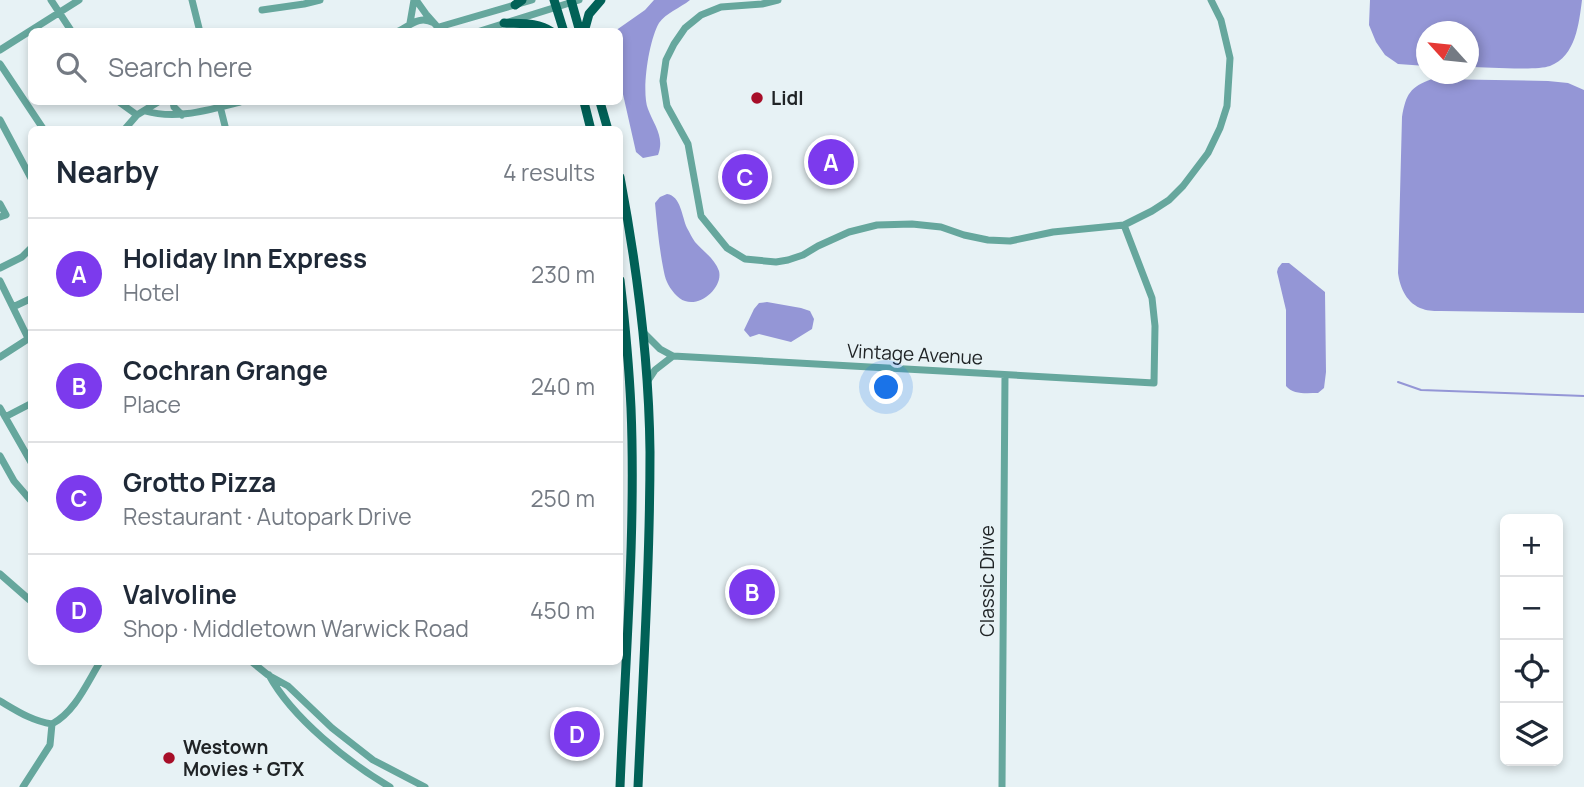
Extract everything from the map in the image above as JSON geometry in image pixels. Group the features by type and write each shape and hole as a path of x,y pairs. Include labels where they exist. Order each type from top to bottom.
{"main road":[{"path":"584,28 589,14 601,0"},
{"path":"574,1 581,28"},
{"path":"555,3 563,28"},
{"path":"504,23 531,23 547,28"},
{"path":"585,105 590,126"},
{"path":"601,105 607,126"},
{"path":"623,194 643,332 650,451 639,776 641,787"},
{"path":"618,787 621,772 632,453 623,313"}],"street":[{"path":"51,0 69,28"},
{"path":"34,28 79,0"},
{"path":"192,0 199,28"},
{"path":"262,10 320,0"},
{"path":"407,27 415,0"},
{"path":"415,0 438,27"},
{"path":"407,27 422,19 438,27 532,0"},
{"path":"778,0 762,4 720,3 702,15 685,28 666,60 663,81 667,106 688,144 701,216 727,248 745,259 776,262 803,255 849,232 877,225 905,223 932,226 988,240 1010,241 1054,232 1124,225 1169,200 1208,153 1227,106 1230,58 1221,20 1211,0"},
{"path":"489,28 555,3 574,1"},
{"path":"0,50 28,32"},
{"path":"0,64 41,126"},
{"path":"125,105 141,113 159,115 194,114 217,105"},
{"path":"128,126 153,105"},
{"path":"174,105 183,115"},
{"path":"220,105 225,126"},
{"path":"0,120 4,137 28,174"},
{"path":"0,204 6,215 0,217"},
{"name":"Vintage Avenue","path":"673,356 1154,383 1152,299 1124,225"},
{"path":"0,268 28,251"},
{"path":"0,281 28,333"},
{"path":"13,307 28,300"},
{"path":"643,332 651,342 673,356 655,370 647,382"},
{"path":"0,357 28,338"},
{"name":"Classic Drive","path":"1002,787 1004,375"},
{"path":"5,417 28,405"},
{"path":"0,408 28,457"},
{"path":"0,456 28,497"},
{"path":"0,574 28,598"},
{"path":"0,701 24,716 51,724 70,710 98,665"},
{"path":"256,665 288,686 332,728 373,760 410,784 425,787"},
{"path":"268,675 276,689 309,725 365,772 390,787"},
{"path":"23,787 50,745 51,724"},
{"path":"404,787 410,784"}],"water":[{"path":"654,0 690,0 662,19 652,41 645,90 660,149 658,155 643,158 636,152 623,94 623,28 619,28 645,10"},
{"path":"1370,0 1582,0 1571,47 1559,61 1543,67 1479,67 1479,21 1416,21 1416,65 1398,64 1385,55 1369,25"},
{"path":"1479,80 1548,81 1568,83 1584,90 1584,313 1430,311 1417,307 1405,295 1398,273 1402,117 1410,92 1419,85 1479,84"},
{"path":"667,194 678,203 693,239 712,259 719,271 718,283 714,289 698,301 685,301 680,298 670,288 665,277 655,203"},
{"path":"1282,263 1289,263 1325,292 1326,372 1324,388 1318,393 1296,392 1286,386 1286,310 1277,272"},
{"path":"767,302 810,311 814,319 812,329 791,342 759,334 750,337 744,330 754,309 759,303"}],"waterway":[{"path":"1398,382 1421,390 1584,396"}],"place":[{"name":"Lidl","path":"757,98"},
{"name":"Holiday Inn Express","path":"831,162"},
{"name":"Grotto Pizza","path":"745,177"},
{"name":"Cochran Grange","path":"752,592"},
{"name":"Valvoline","path":"577,734"},
{"name":"Westown Movies + GTX","path":"169,758"}]}
